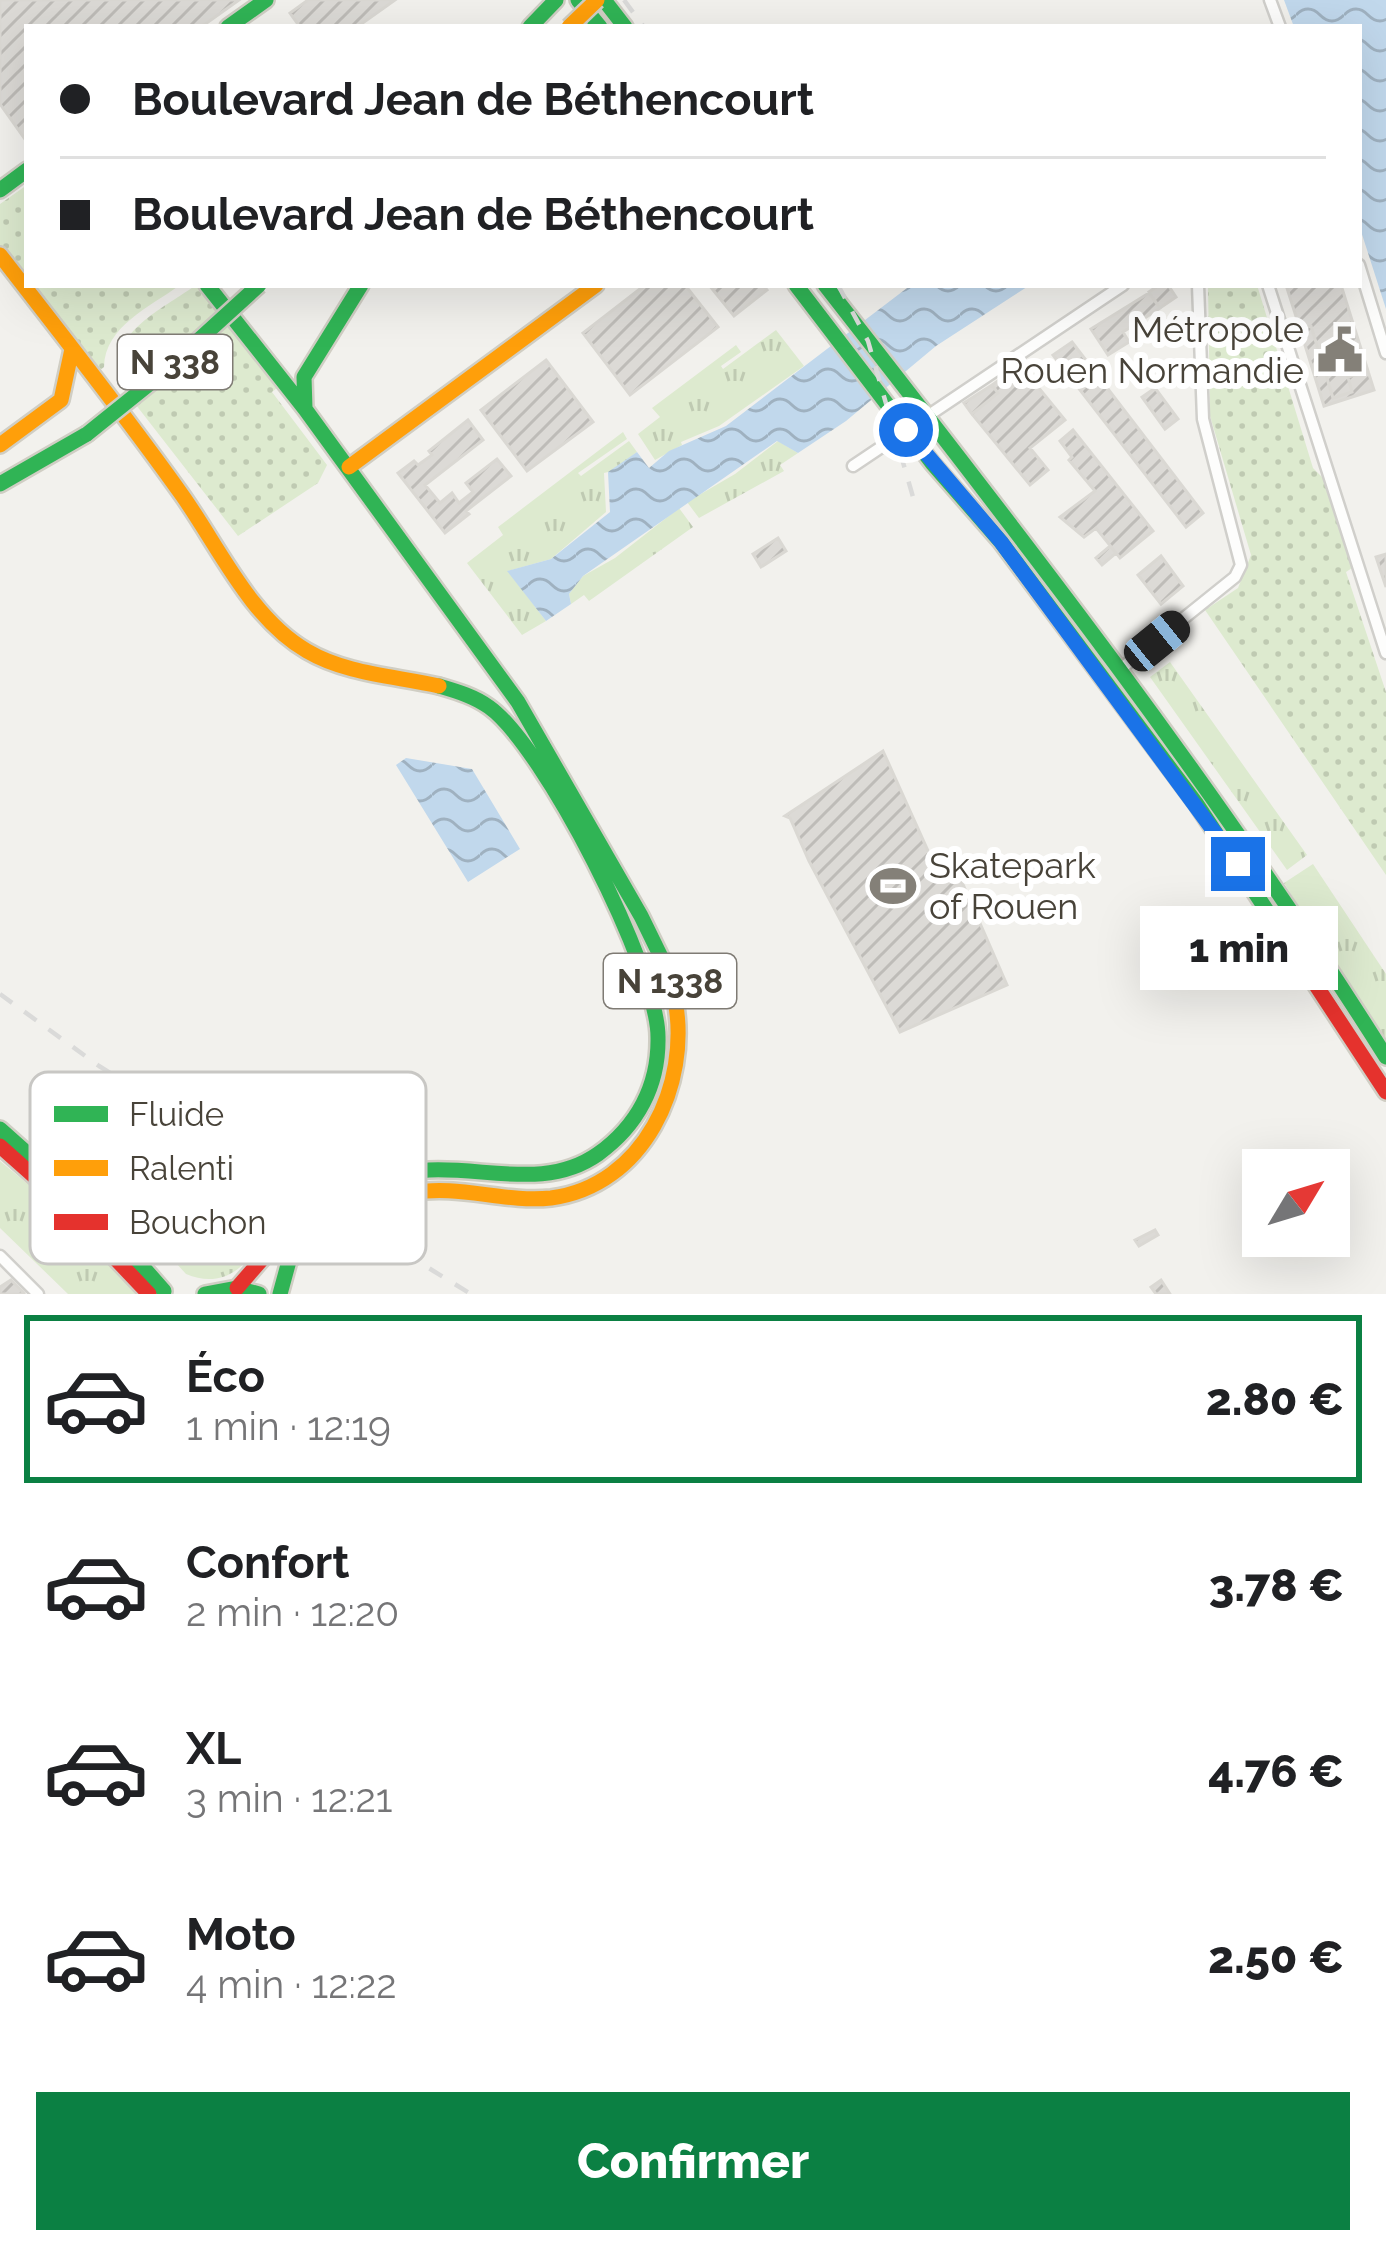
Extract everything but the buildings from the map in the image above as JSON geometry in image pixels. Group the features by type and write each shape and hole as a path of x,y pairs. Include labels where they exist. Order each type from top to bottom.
{"main road":[{"path":"232,24 266,0"},
{"path":"533,22 556,0"},
{"path":"578,0 598,24"},
{"path":"573,24 601,0 622,24"},
{"path":"0,255 24,286"},
{"path":"0,445 50,411 65,390 66,361 72,349 25,288"},
{"path":"209,288 305,409"},
{"name":"N 338","path":"0,484 105,420 256,288"},
{"path":"305,409 304,377 359,288"},
{"path":"349,467 592,288"},
{"path":"798,288 1106,681 1260,895 1386,1092"},
{"path":"827,288 1121,669 1276,884 1386,1057"},
{"name":"N 1338","path":"72,349 270,619 307,652 360,674 458,689 502,716 536,763 639,956 658,1015 658,1058 635,1120 620,1137 572,1167 519,1177 426,1170"},
{"name":"N 1338","path":"305,409 502,678 657,949 675,997 681,1053 677,1078 653,1128 636,1150 595,1183 548,1199 426,1194"},
{"path":"0,1129 30,1156"},
{"path":"0,1147 30,1173"},
{"path":"126,1264 156,1293"},
{"path":"134,1264 156,1293"},
{"name":"N 1338","path":"237,1288 258,1264"},
{"name":"N 1338","path":"280,1294 288,1264"},
{"path":"206,1294 237,1288 259,1294"}],"street":[{"path":"1362,275 1386,353"},
{"path":"853,466 1118,288"},
{"path":"1106,681 1235,577 1241,565 1209,446 1200,389 1198,288"},
{"path":"1269,288 1386,653"},
{"path":"0,1256 38,1294"}],"green space":[{"path":"24,187 24,276 0,245 0,204"},
{"path":"33,288 176,288 121,329 98,372"},
{"path":"198,288 277,388 272,392 327,465 318,483 238,536 122,387 120,353 151,315"},
{"path":"1208,288 1258,288 1313,468 1323,478 1352,568 1346,572 1386,692 1386,875 1205,610 1238,588 1251,555 1210,416"},
{"path":"776,330 804,366 719,426 681,442 655,460 638,434 660,417 652,408 736,345 741,352 723,369"},
{"path":"623,432 627,439 578,473 581,476 629,441 637,452 604,473 606,512 551,559 508,571 546,621 522,635 467,563 503,535 498,527"},
{"path":"778,441 798,453 780,465 784,471 699,518 687,502"},
{"path":"679,508 693,527 589,601 584,595 571,604 569,594 583,576 615,558"},
{"path":"1170,662 1307,855 1287,870 1150,677"},
{"path":"1313,864 1386,974 1386,1045 1284,883"},
{"path":"0,1161 30,1186 30,1257 0,1228"},
{"path":"37,1264 108,1264 136,1294 68,1294"},
{"path":"177,1264 244,1264 212,1279 186,1274"}],"water":[{"path":"1284,0 1386,0 1386,309 1362,234 1362,24 1293,24"},
{"path":"907,288 1025,288 936,346 846,421 798,453 777,441 583,576 569,594 571,604 546,621 507,571 551,559 610,512 608,472 637,452 649,468 669,451 726,426"},
{"path":"406,758 472,769 520,849 468,882 396,765"}],"railway":[{"path":"624,0 642,24"},
{"path":"840,288 868,341 913,497"},
{"path":"0,994 109,1072"},
{"path":"422,1264 471,1294"}],"traffic: fast":[{"path":"232,24 266,0"},
{"path":"533,24 556,0"},
{"path":"578,0 598,24"},
{"path":"604,0 623,24"},
{"path":"0,190 24,172"},
{"path":"209,288 305,409"},
{"path":"87,434 256,288"},
{"path":"359,288 304,377 305,409 518,702 641,916 675,1000"},
{"path":"798,288 932,463 1001,542 1196,803 1279,929"},
{"path":"827,288 1185,760 1386,1057"},
{"path":"0,484 87,434"},
{"path":"426,1171 537,1174 578,1165 598,1154 624,1131 643,1103 655,1072 658,1037 653,1005 619,913 539,766 489,707 439,686"},
{"path":"0,1129 30,1156"},
{"path":"140,1264 164,1291"},
{"path":"280,1294 288,1264"},
{"path":"205,1294 237,1288 259,1294"}],"traffic: slow":[{"path":"572,24 597,0"},
{"path":"0,255 24,286"},
{"path":"26,288 160,464 269,620 322,659 439,686"},
{"path":"349,467 592,288"},
{"path":"0,445 61,400 72,349"},
{"path":"426,1191 551,1198 584,1189 612,1174 654,1126 667,1096 678,1032 675,1000"}],"traffic: jam":[{"path":"1279,929 1386,1092"},
{"path":"0,1146 30,1173"},
{"path":"121,1264 149,1294"},
{"path":"237,1288 258,1264"}],"place":[{"name":"Métropole Rouen Normandie","path":"1340,350"},
{"name":"Skatepark of Rouen","path":"893,886"}],"route":[{"path":"906,430 1001,542 1238,864"}]}
